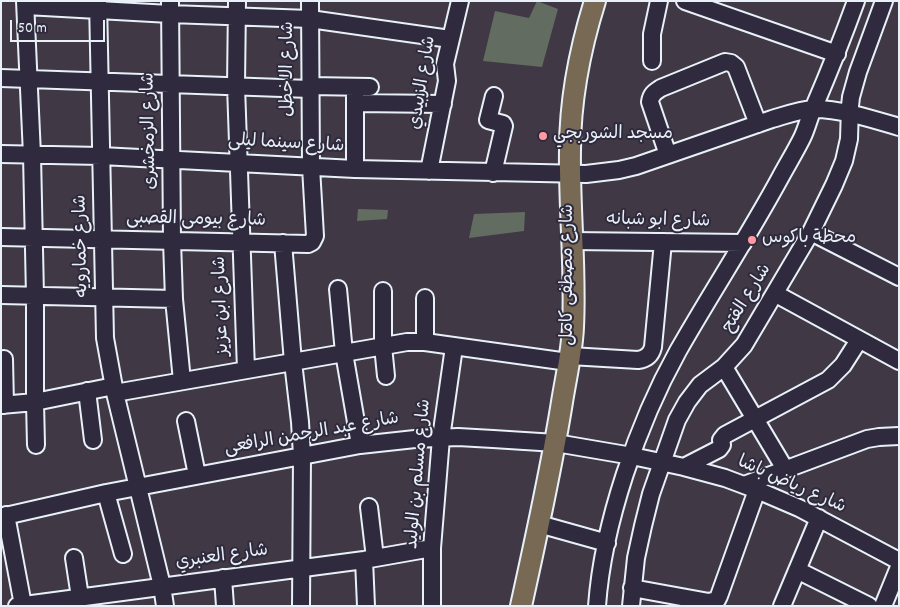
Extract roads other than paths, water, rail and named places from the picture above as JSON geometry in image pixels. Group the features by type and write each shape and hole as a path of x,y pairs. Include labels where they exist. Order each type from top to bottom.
{"main road":[{"name":"شارع مصطفى كامل","path":"521,606 556,443 573,328 570,140 574,97 583,47 595,1"}],"street":[{"name":"شارع الاخطل","path":"310,1 311,166"},
{"name":"شارع الزبيدي","path":"429,171 448,82 445,67 450,39 460,1"},
{"path":"652,61 652,34 659,1"},
{"path":"684,1 837,54"},
{"name":"شارع الفتح","path":"597,606 607,543 622,486 652,405 677,353 743,243 802,138 837,54 856,1"},
{"name":"شارع الفتح","path":"631,606 632,588 643,526 661,462 677,420 700,384 724,367 744,345 776,294 811,232 844,161 849,139 851,97 858,72 884,1"},
{"path":"36,445 32,155 26,4 237,9 450,39"},
{"name":"شارع خمارويه","path":"98,6 105,338 115,390 162,586 165,606"},
{"name":"شارع الزمخشرى","path":"170,8 172,241 174,299 182,381"},
{"name":"شارع ابن عزيز","path":"237,9 236,86 246,370"},
{"path":"668,155 650,102 652,95 661,88 725,62 732,63 736,67 758,124"},
{"path":"1,78 310,88 360,92 444,104"},
{"path":"355,169 360,92"},
{"path":"493,172 504,126 503,124 488,120 494,96"},
{"name":"شارع سينما ليلى","path":"1,154 101,156 355,169 570,174 603,173 636,166 788,114 813,109 850,114 899,127"},
{"name":"شارع بيومى القصبى","path":"1,237 308,244 312,242 315,236 311,166"},
{"path":"811,232 899,277"},
{"name":"شارع ابو شبانه","path":"572,241 743,243"},
{"path":"4,360 3,405 34,402 88,391 115,390 182,381 407,342 425,342 454,347 569,359 638,360 650,355 653,347 663,242"},
{"path":"283,243 302,456 301,606"},
{"path":"338,289 344,353 360,445"},
{"path":"383,291 383,346 386,376"},
{"path":"776,294 899,361"},
{"path":"1,295 174,299"},
{"path":"425,298 425,342"},
{"path":"684,467 719,449 723,436 832,376 844,365 859,340"},
{"name":"شارع مسلم بن الوليد","path":"432,606 432,548 441,438 454,347"},
{"path":"724,367 785,469"},
{"path":"88,391 93,440"},
{"path":"186,421 196,475"},
{"path":"632,588 709,602 717,600 720,596 751,487 785,469 867,439 879,436 899,436"},
{"name":"شارع عبد الرحمن الرافعى","path":"4,516 196,475 360,445 415,439 458,437 556,443 632,456"},
{"name":"شارع رياض باشا","path":"632,456 704,472 751,487 785,501 899,561"},
{"path":"106,493 123,554"},
{"path":"366,606 370,559 368,507"},
{"path":"4,516 29,605"},
{"path":"782,606 819,518"},
{"path":"539,524 607,543"},
{"name":"شارع العنبري","path":"29,605 80,597 100,600 162,586 370,559 432,548"},
{"path":"74,558 80,597"},
{"path":"883,606 899,567"},
{"path":"797,570 869,606"},
{"path":"223,578 225,606"}],"place":[{"name":"مسجد الشوربجي","path":"543,136"},
{"name":"محطة باكوس","path":"752,240"}]}
